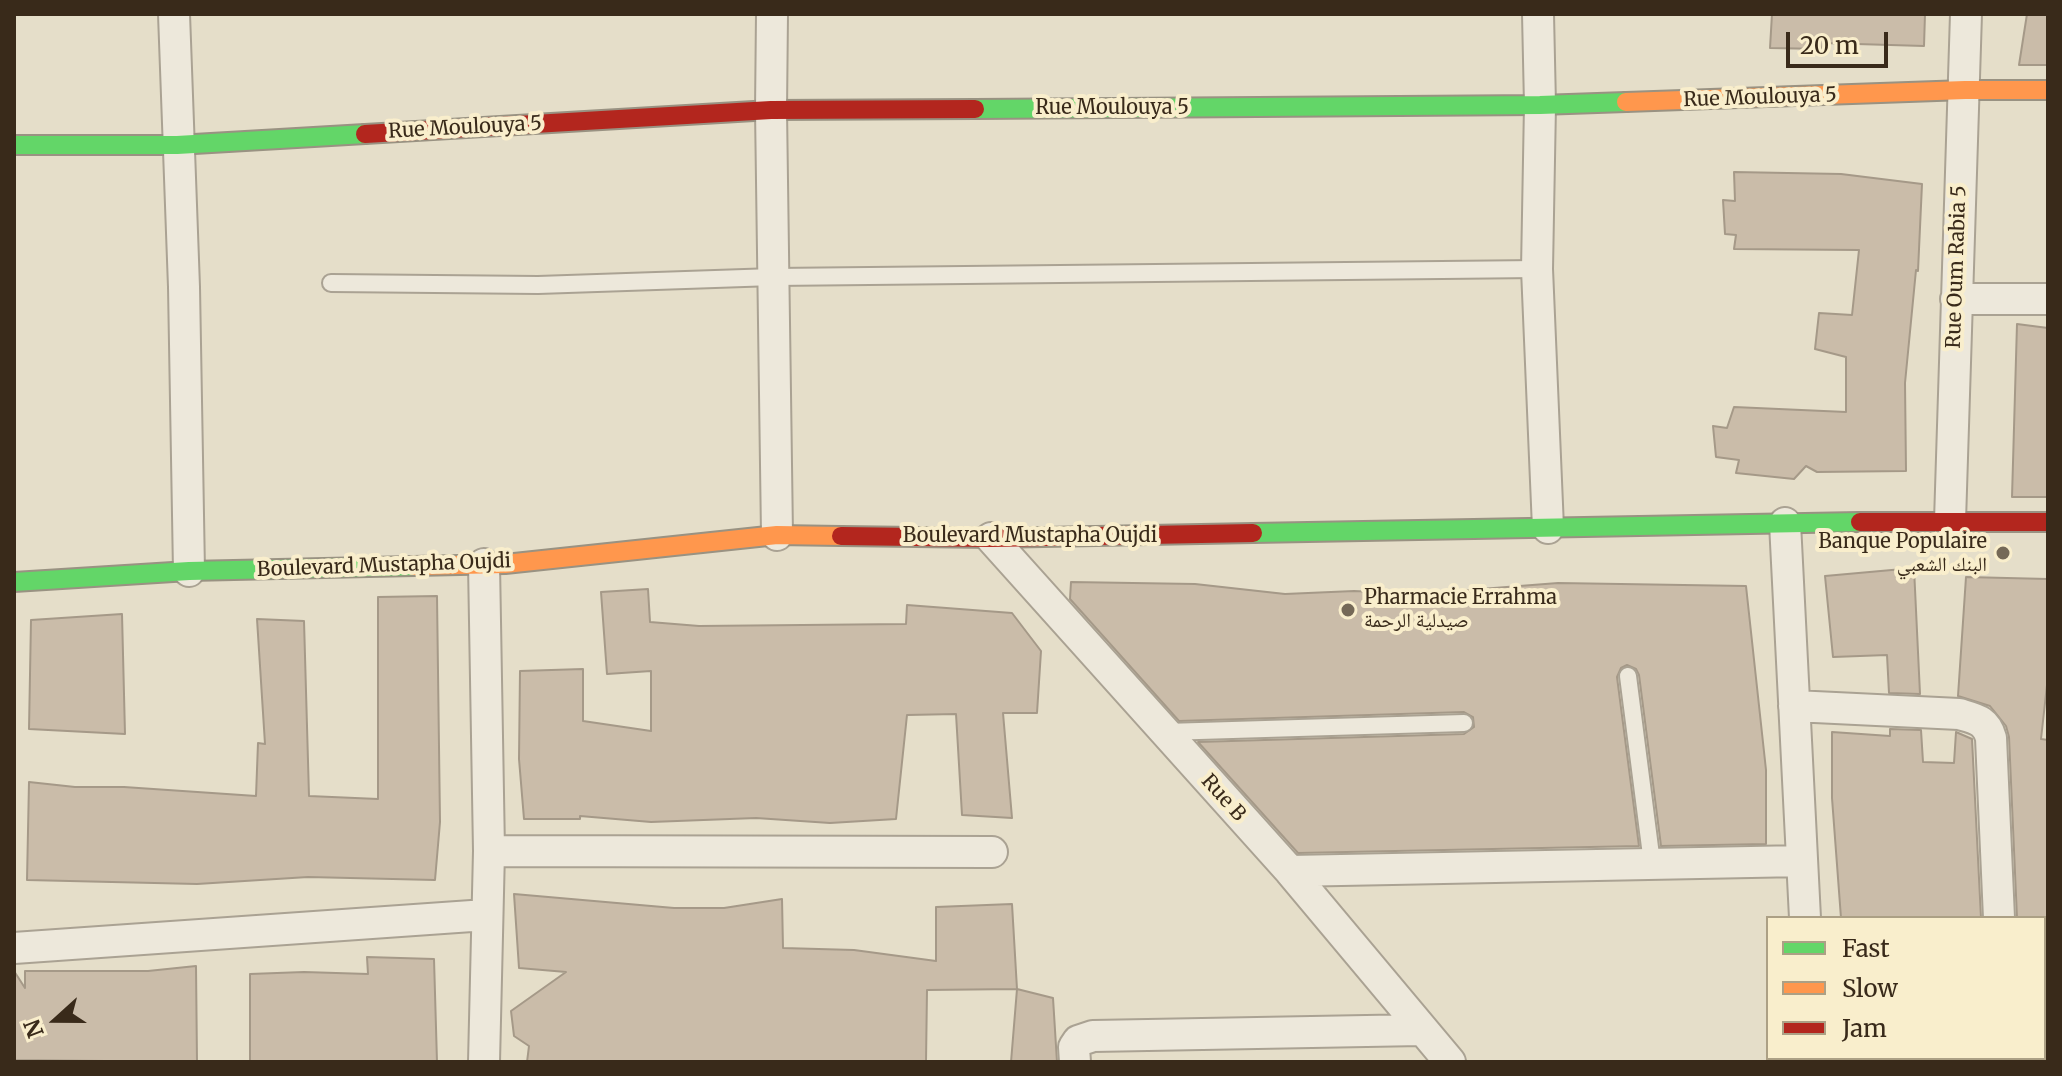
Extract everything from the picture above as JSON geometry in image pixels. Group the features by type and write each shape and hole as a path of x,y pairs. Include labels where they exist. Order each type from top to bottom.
{"main road":[{"name":"Rue Moulouya 5","path":"14,145 177,145 771,110 1540,105 1965,90 2048,90"},
{"name":"Boulevard Mustapha Oujdi","path":"14,582 189,571 484,564 777,535 991,538 1785,523 2048,522"}],"street":[{"path":"174,14 184,287 189,571"},
{"path":"772,14 777,535"},
{"path":"1538,14 1537,269 1548,528"},
{"name":"Rue Oum Rabia 5","path":"1950,521 1966,14"},
{"path":"1956,299 2048,299"},
{"path":"1785,523 1805,916"},
{"name":"Rue B","path":"991,538 1290,871 1450,1062"},
{"path":"484,564 489,851 484,1062"},
{"path":"1794,706 1959,714 1980,720 1988,727 1999,916"},
{"path":"489,851 992,852"},
{"path":"1290,871 1802,861"},
{"path":"14,948 486,915"},
{"path":"1075,1062 1074,1047 1078,1041 1093,1036 1421,1030"}],"lane":[{"path":"331,283 538,285 774,277 1537,269"},
{"path":"1628,676 1652,863"},
{"path":"1164,732 1464,723"}],"building":[{"path":"1772,14 1925,14 1924,46 1823,43 1822,49 1770,48"},
{"path":"2027,14 2048,14 2048,65 2019,65"},
{"path":"1734,172 1841,174 1922,184 1918,271 1905,383 1906,471 1817,472 1806,466 1794,479 1736,473 1739,460 1716,457 1713,426 1727,428 1734,407 1846,412 1846,357 1815,349 1819,313 1852,315 1859,250 1734,249 1736,235 1725,234 1723,200 1735,201"},
{"path":"2017,324 2048,328 2048,497 2012,497"},
{"path":"1914,568 1920,694 1889,693 1887,655 1833,657 1825,576"},
{"path":"1966,577 2048,579 2048,676 2041,739 2048,740 2048,918 2017,916 2006,726 1990,706 1958,696"},
{"path":"1071,582 1195,584 1285,594 1354,591 1417,594 1558,583 1746,586 1766,770 1766,844 1661,846 1639,675 1636,669 1627,665 1621,668 1617,677 1639,846 1298,853 1198,742 1464,734 1474,727 1473,717 1464,712 1179,721 1070,599"},
{"path":"648,589 650,622 699,626 906,624 907,605 1012,613 1041,651 1037,713 1003,713 1012,818 962,815 956,714 907,715 896,819 830,823 756,818 651,822 580,816 580,819 524,819 519,759 520,671 583,669 583,721 651,731 651,671 607,674 601,592"},
{"path":"437,596 440,822 435,880 308,877 197,884 27,880 29,782 256,796 258,743 265,744 257,619 304,621 309,796 378,799 378,597"},
{"path":"122,614 125,734 29,729 31,620"},
{"path":"1890,729 1921,730 1923,762 1954,763 1956,732 1972,739 1981,916 1841,916 1832,798 1832,732 1890,736"},
{"path":"514,894 674,908 724,908 782,899 783,948 854,950 936,961 936,907 1012,904 1017,989 927,990 926,1062 527,1062 529,1046 514,1036 511,1011 566,972 519,968"},
{"path":"367,957 434,959 437,1062 250,1062 250,974 368,974"},
{"path":"196,966 197,1062 14,1060 14,971 25,988 25,971 148,971"},
{"path":"1017,989 1053,998 1057,1062 1011,1062"}],"traffic: fast":[{"path":"975,109 1626,102"},
{"path":"14,145 177,145 365,134"},
{"path":"1253,533 1860,522"},
{"path":"14,582 189,571 414,566"}],"traffic: slow":[{"path":"1626,102 2048,90"},
{"path":"414,566 505,564 777,535 841,536"}],"traffic: jam":[{"path":"365,134 771,110 975,109"},
{"path":"1860,522 2048,522"},
{"path":"841,536 991,538 1253,533"}],"place":[{"name":"Banque Populaire البنك الشعبي","path":"2003,553"},
{"name":"Pharmacie Errahma صيدلية الرحمة","path":"1348,610"}]}
